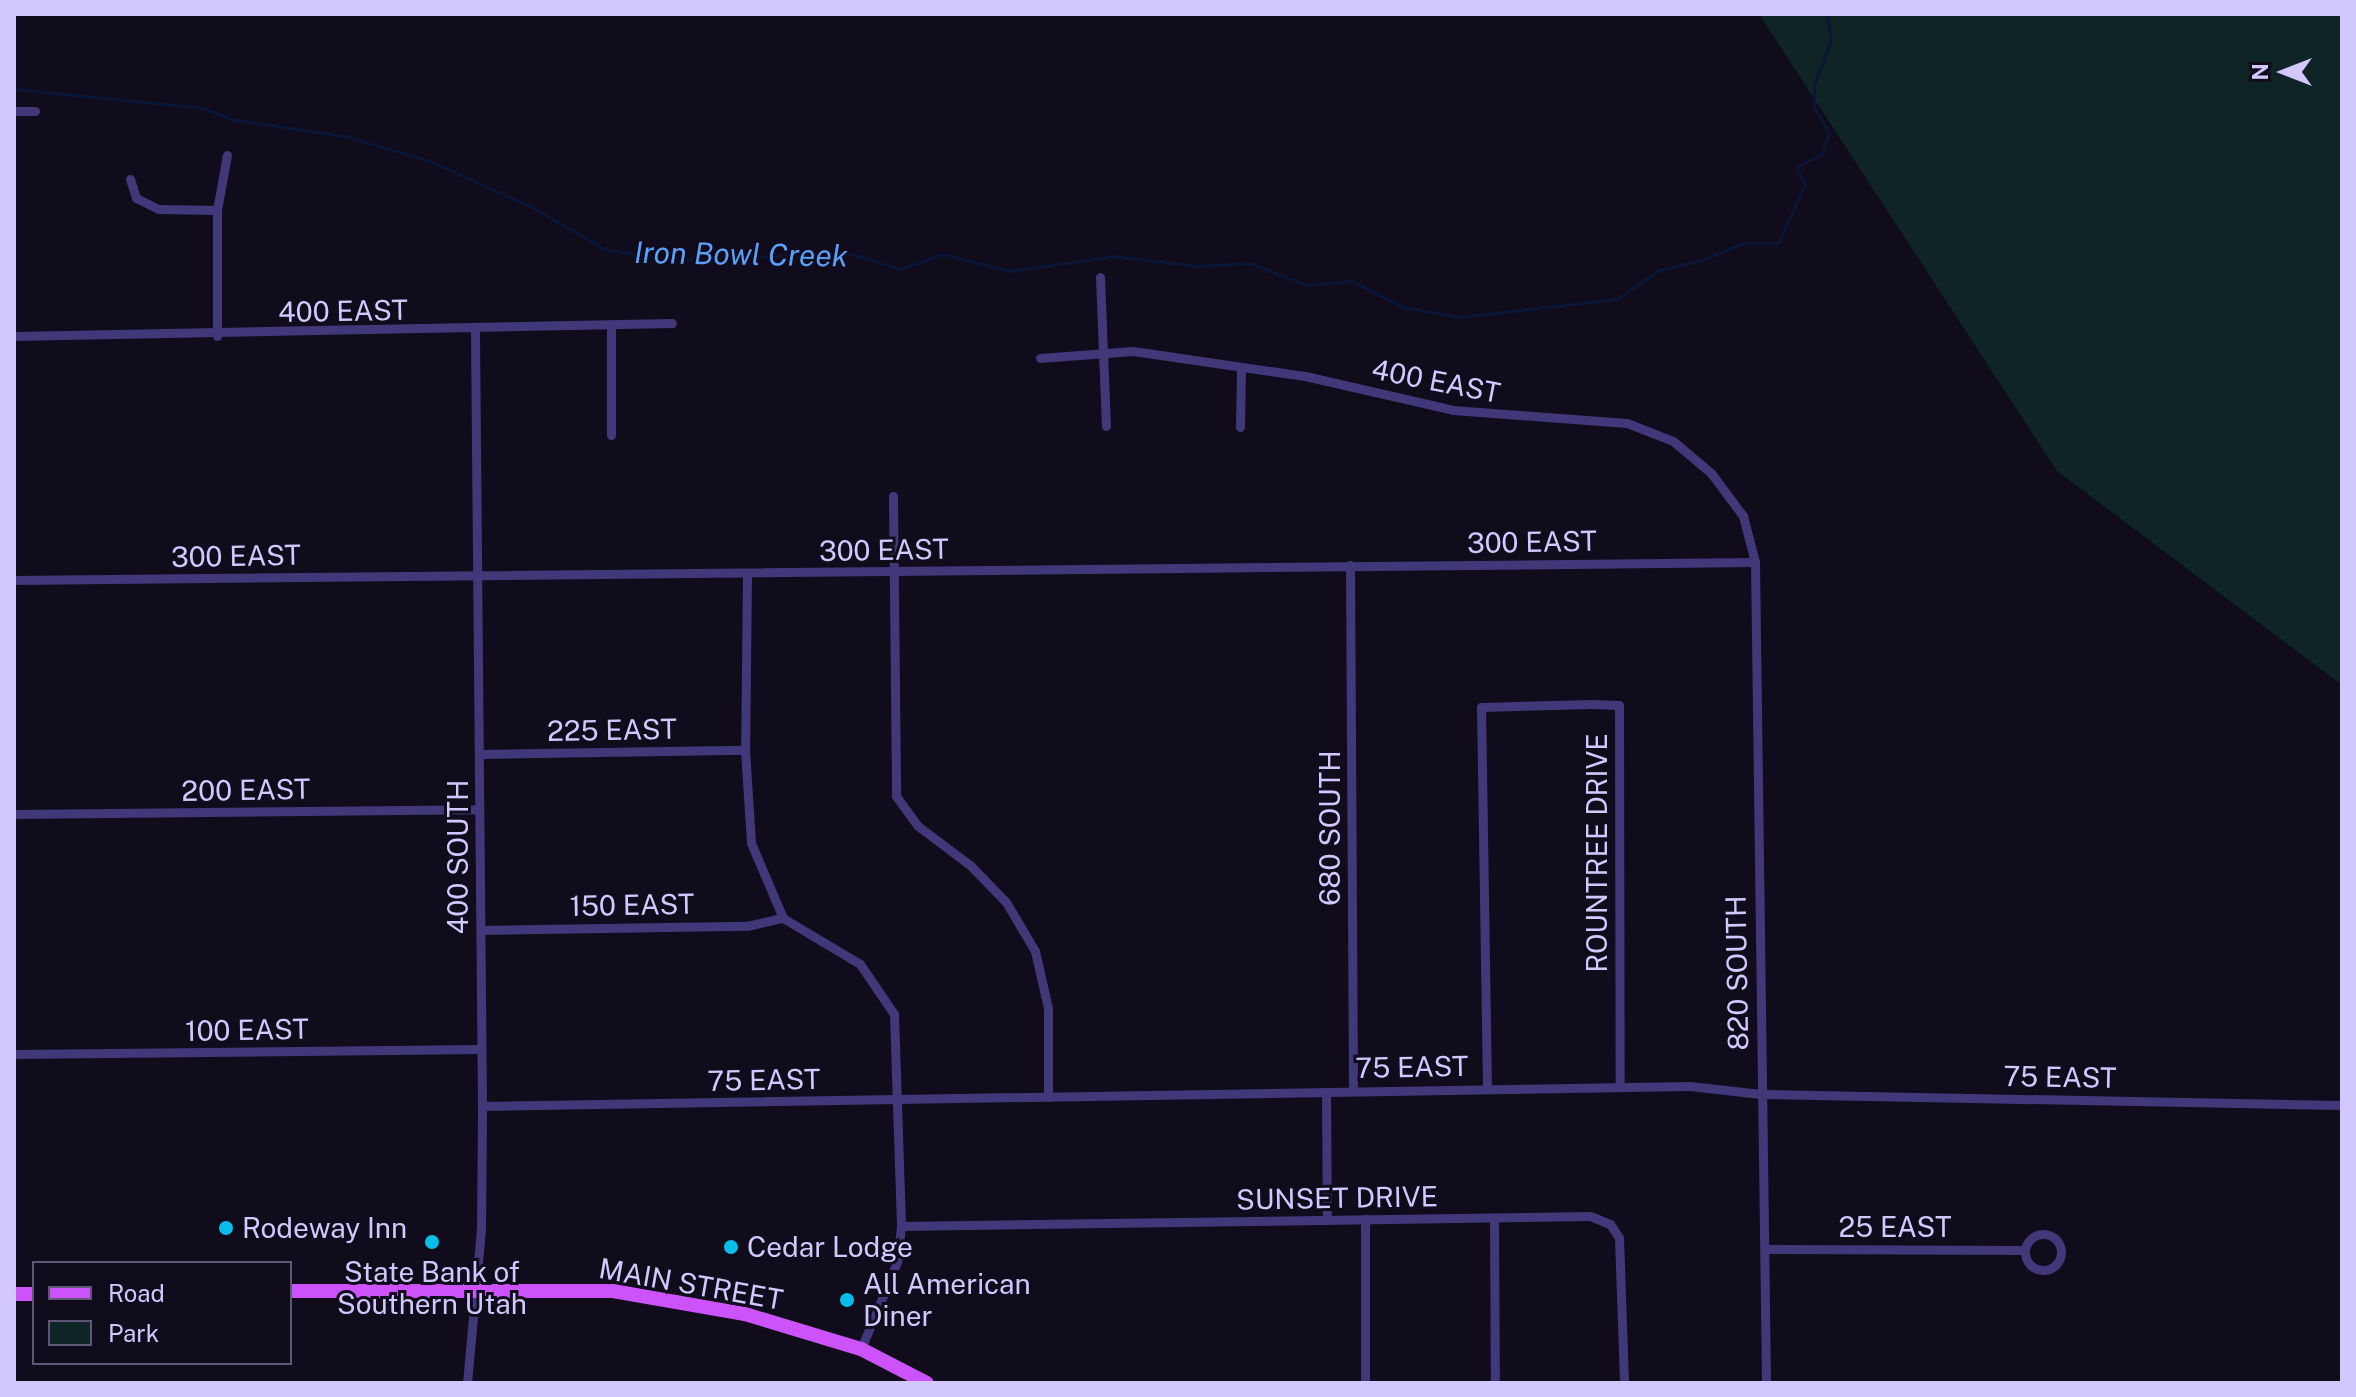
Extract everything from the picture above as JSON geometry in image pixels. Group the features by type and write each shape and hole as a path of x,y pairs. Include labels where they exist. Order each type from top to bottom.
{"main road":[{"name":"MAIN STREET","path":"292,1291 613,1291 745,1314 861,1349 927,1383"}],"street":[{"path":"14,111 35,111"},
{"path":"217,336 217,210 227,155"},
{"path":"130,179 136,198 159,209 217,210"},
{"path":"1100,277 1106,426"},
{"name":"400 EAST","path":"14,336 217,336 672,323"},
{"path":"611,327 611,435"},
{"name":"400 SOUTH","path":"467,1383 481,1229 482,1106 475,330"},
{"name":"400 EAST","path":"1040,358 1133,351 1305,376 1453,410 1627,423 1673,441 1711,473 1743,516 1755,562"},
{"path":"1240,427 1241,369"},
{"path":"893,496 896,796 918,826 970,865 1006,902 1035,951 1048,1008 1048,1097"},
{"name":"300 EAST","path":"14,580 1755,562"},
{"name":"820 SOUTH","path":"1755,562 1766,1383"},
{"name":"680 SOUTH","path":"1350,565 1353,1090"},
{"path":"747,573 745,750 751,843 783,918 860,964 894,1014 900,1100 901,1226 897,1262 861,1349"},
{"name":"ROUNTREE DRIVE","path":"1487,1088 1481,707 1591,704 1619,705 1620,1087"},
{"name":"225 EAST","path":"480,754 745,750"},
{"name":"200 EAST","path":"14,814 479,809"},
{"name":"150 EAST","path":"481,930 747,926 783,918"},
{"name":"100 EAST","path":"14,1054 481,1049"},
{"name":"75 EAST","path":"482,1106 1690,1086 1761,1094 2342,1105"},
{"path":"1326,1092 1327,1220"},
{"name":"SUNSET DRIVE","path":"901,1226 1590,1216 1610,1224 1619,1238 1623,1261 1624,1383"},
{"path":"1494,1218 1495,1383"},
{"path":"1365,1219 1365,1383"},
{"path":"2048,1234 2058,1242 2061,1254 2056,1265 2040,1270 2030,1265 2025,1250 2030,1239 2048,1234"},
{"name":"25 EAST","path":"1765,1249 2025,1250"}],"green space":[{"path":"1759,14 2342,14 2342,685 2057,471"}],"waterway":[{"name":"Iron Bowl Creek","path":"14,89 203,108 234,120 345,136 430,161 532,207 606,250 677,260 849,253 901,269 943,254 1010,271 1114,256 1197,266 1249,263 1307,285 1352,281 1403,307 1460,317 1617,299 1659,270 1702,260 1743,243 1778,243 1805,184 1796,167 1822,154 1829,133 1814,107 1814,85 1831,40 1827,14"}],"place":[{"name":"Rodeway Inn","path":"226,1228"},
{"name":"State Bank of Southern Utah","path":"432,1242"},
{"name":"Cedar Lodge","path":"731,1247"},
{"name":"All American Diner","path":"847,1300"}]}
